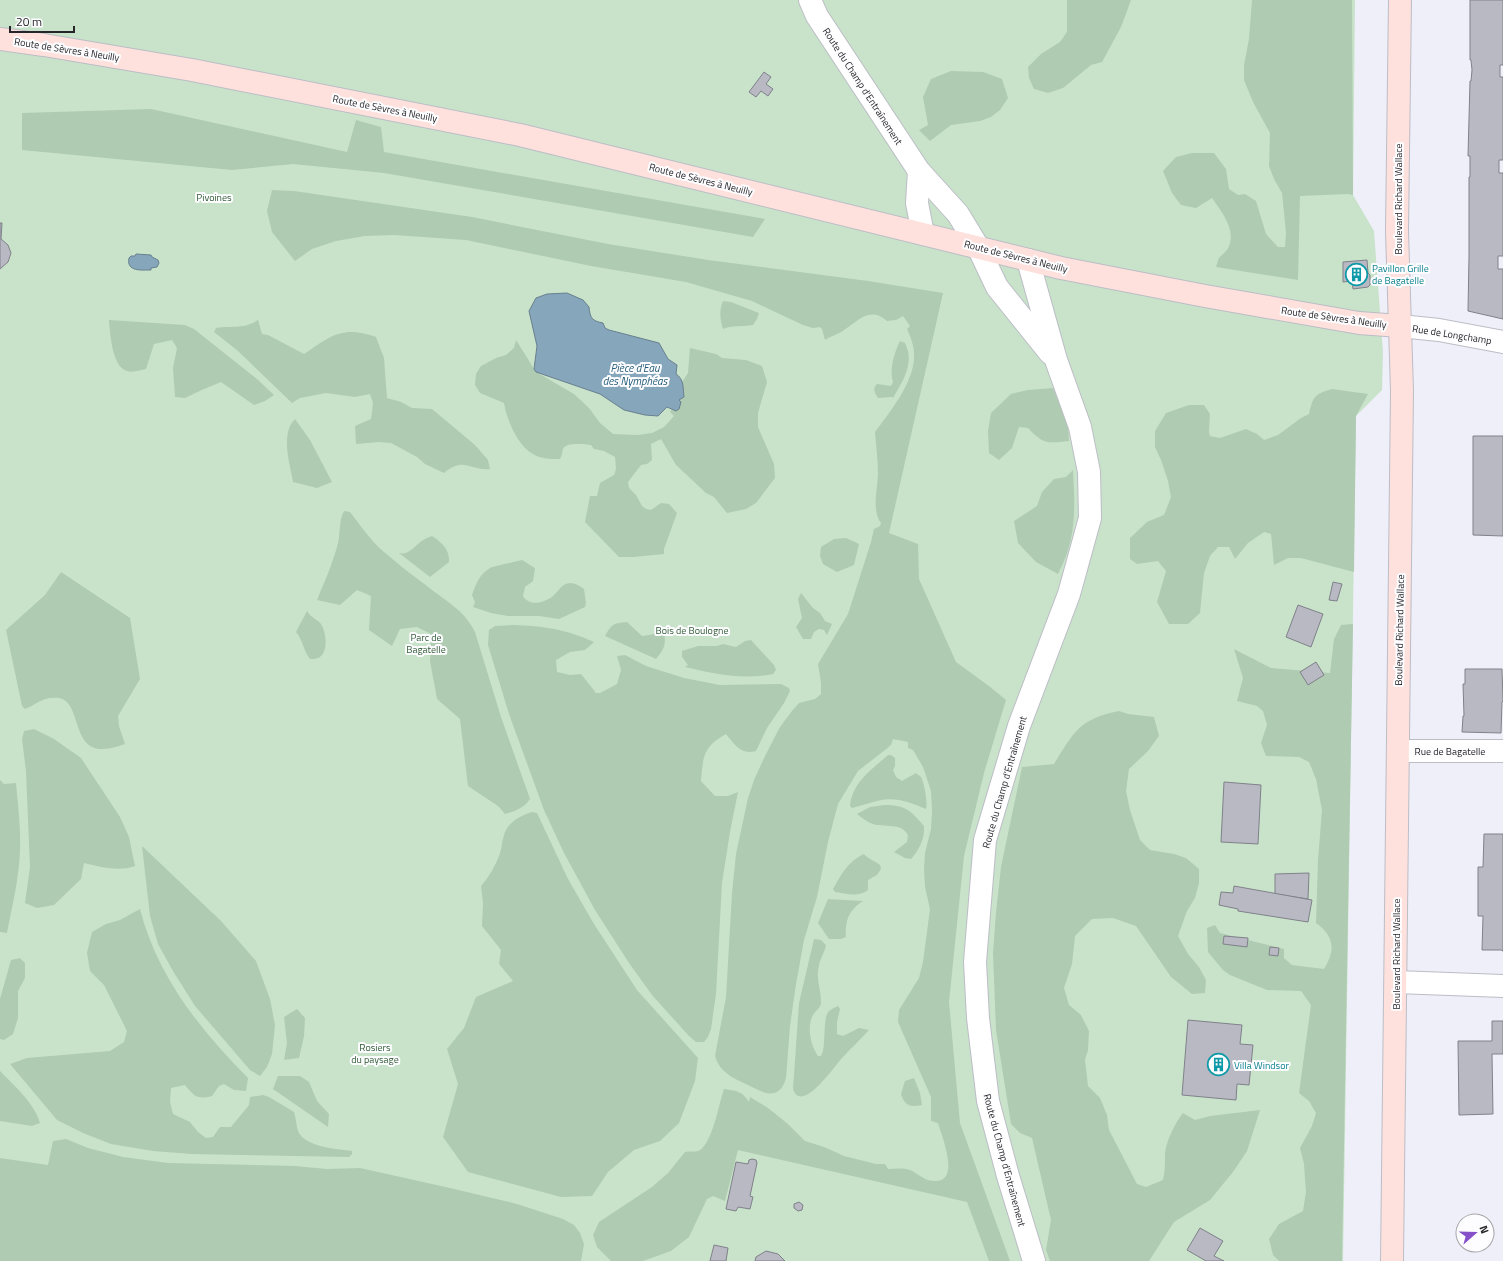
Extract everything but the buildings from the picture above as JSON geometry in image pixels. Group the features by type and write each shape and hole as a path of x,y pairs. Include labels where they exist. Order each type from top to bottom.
{"street":[{"name":"Route du Champ d'Entraînement","path":"810,0 817,16 919,171 958,214 978,247 997,287 1056,360"},
{"name":"Boulevard Richard Wallace","path":"1392,1261 1402,391 1397,231 1400,0"},
{"name":"Route de Sèvres à Neuilly","path":"0,39 192,70 520,135 1060,268 1205,296 1359,323 1400,326"},
{"path":"919,171 917,203 923,234"},
{"name":"Route du Champ d'Entraînement","path":"1028,260 1056,360 1080,427 1089,472 1090,518 1069,594 1019,726 985,840 975,962 978,1018 988,1101 1008,1176 1034,1261"},
{"name":"Rue de Longchamp","path":"1400,326 1439,330 1503,342"},
{"name":"Rue de Bagatelle","path":"1398,750 1503,751"},
{"path":"1396,982 1503,986"}],"green space":[{"name":"Bois de Boulogne","path":"0,0 1355,0 1353,195 1374,231 1383,352 1382,390 1356,416 1343,1261 0,1261"},
{"path":"1067,0 1131,0 1121,27 1102,62 1091,65 1063,88 1048,93 1034,89 1029,78 1028,67 1041,54 1060,42 1067,32"},
{"path":"1252,0 1352,0 1353,195 1300,196 1298,280 1216,267 1219,258 1228,248 1231,240 1231,233 1223,214 1212,198 1196,208 1181,205 1172,193 1163,171 1176,157 1192,153 1214,153 1226,169 1229,189 1238,195 1245,194 1256,201 1266,234 1278,247 1285,247 1286,233 1282,193 1269,166 1270,133 1253,102 1244,80 1244,65 1249,39"},
{"path":"951,71 983,72 1002,79 1008,98 1000,110 991,117 980,121 951,125 930,141 919,130 928,125 923,97 931,79"},
{"path":"151,109 347,152 356,120 381,127 384,152 765,219 753,237 384,173 293,164 232,170 22,150 22,113"},
{"path":"272,190 294,191 472,217 608,244 708,260 868,281 943,293 889,533 918,544 919,579 956,662 1006,700 984,773 964,856 949,1002 960,1123 1010,1261 989,1261 967,1202 738,1150 725,1201 713,1196 707,1199 689,1237 671,1251 643,1261 611,1261 597,1247 593,1235 599,1222 652,1187 668,1173 685,1152 698,1151 703,1147 711,1133 724,1089 739,1092 749,1102 750,1097 768,1108 788,1124 805,1141 824,1147 844,1156 876,1164 885,1164 888,1169 909,1170 928,1180 939,1181 945,1177 948,1170 946,1150 938,1123 931,1121 931,1097 898,1022 899,1010 919,978 923,962 930,909 925,887 924,869 925,853 931,829 931,791 923,767 913,750 908,748 908,742 893,739 891,745 858,771 838,804 828,842 817,897 804,940 790,1026 786,1078 783,1085 777,1092 772,1093 758,1090 725,1072 717,1062 715,1056 726,997 732,893 736,854 748,798 754,780 780,727 799,703 815,699 821,694 818,664 848,614 874,529 880,526 881,523 876,512 878,473 875,432 901,395 911,374 914,363 914,353 913,344 907,329 910,326 903,316 896,320 887,321 881,317 870,315 865,316 825,340 820,327 813,328 803,325 752,301 686,282 591,266 466,240 394,235 365,236 336,241 312,249 295,261 272,232 267,211"},
{"path":"723,301 731,302 759,313 757,319 753,325 723,329 720,315"},
{"path":"109,320 185,325 194,329 257,379 274,395 265,401 254,405 221,382 185,398 175,397 173,368 177,348 172,340 154,344 146,369 129,372 122,368 115,357 111,341"},
{"path":"258,320 262,334 268,335 304,354 322,342 337,334 345,332 354,332 376,337 384,358 387,398 401,402 412,408 432,409 475,445 488,460 490,469 477,468 467,465 457,465 444,473 425,464 417,457 391,443 379,442 356,444 355,426 371,419 373,403 370,394 355,397 326,393 300,398 292,403 238,351 214,332 216,328 242,326"},
{"path":"516,340 536,372 574,394 589,408 600,423 613,434 638,435 652,433 664,427 674,416 670,412 672,409 676,411 679,400 684,397 682,382 688,373 690,348 716,354 722,358 746,360 762,366 767,382 758,413 758,427 774,464 775,478 756,503 746,509 727,513 714,497 706,493 676,465 661,439 651,444 652,460 647,464 641,465 628,482 629,488 636,495 642,506 646,509 651,510 661,503 669,504 677,513 664,549 664,554 619,557 585,522 590,496 597,496 600,483 614,475 616,469 615,457 604,451 594,449 591,445 580,444 567,445 563,449 560,459 536,456 522,445 514,432 504,403 480,393 475,385 476,374 481,366 496,358 506,355 514,348"},
{"path":"900,341 905,343 909,358 904,378 893,398 878,398 874,389 875,386 877,384 891,386 893,382 893,362"},
{"path":"1053,388 1068,424 1069,441 1046,442 1028,428 1019,427 1012,448 999,460 989,453 988,431 991,413 1011,394 1028,390"},
{"path":"1332,389 1368,394 1356,416 1354,572 1301,558 1288,558 1274,565 1271,534 1264,532 1248,543 1235,559 1229,547 1218,547 1210,556 1204,573 1200,613 1188,624 1169,624 1157,602 1166,571 1158,561 1137,564 1130,559 1130,538 1147,522 1164,515 1171,497 1168,481 1155,447 1155,431 1166,413 1189,405 1204,405 1210,414 1210,436 1220,438 1246,429 1257,434 1264,440 1278,435 1309,414 1312,403 1318,394"},
{"path":"295,419 310,440 332,482 317,488 293,482 288,458 287,441 290,425"},
{"path":"1073,470 1074,511 1072,536 1069,548 1058,574 1036,562 1018,543 1014,521 1037,506 1042,492 1054,479 1066,477"},
{"path":"344,511 350,512 370,538 384,552 460,612 475,632 501,717 530,799 519,809 505,814 498,806 468,786 460,719 437,699 430,661 431,634 417,627 400,629 392,646 369,630 371,596 357,590 340,605 317,600 335,554"},
{"path":"432,536 442,543 448,553 449,562 430,577 399,553 412,550 421,541"},
{"path":"846,538 859,544 854,565 837,572 823,564 820,556 821,547 834,539"},
{"path":"522,560 535,568 533,581 525,587 523,596 529,602 537,603 546,600 553,596 565,584 572,583 584,589 586,603 585,607 559,619 539,616 508,616 491,613 473,607 475,602 472,595 477,582 484,572 492,567"},
{"path":"61,572 130,618 140,679 118,716 119,726 125,744 107,749 94,748 86,742 81,735 71,708 66,701 59,698 44,699 25,709 22,706 6,630 45,595"},
{"path":"801,593 813,608 820,613 825,621 832,624 827,635 824,630 819,629 814,632 811,639 803,639 796,627 802,618 798,599"},
{"path":"307,611 323,627 326,644 324,652 321,656 310,659 296,632"},
{"path":"627,622 642,636 664,631 664,646 656,659 605,636 613,625"},
{"path":"1353,624 1342,1261 1279,1261 1273,1255 1269,1239 1279,1224 1303,1211 1306,1192 1304,1164 1300,1148 1312,1126 1316,1113 1309,1101 1299,1093 1311,1005 1301,991 1267,990 1230,975 1223,970 1208,952 1207,928 1215,925 1220,933 1284,949 1284,958 1292,965 1324,969 1330,956 1330,938 1327,933 1316,923 1318,860 1322,810 1316,779 1309,762 1299,757 1266,756 1261,743 1267,725 1263,711 1257,706 1237,701 1243,678 1234,649 1271,668 1330,673 1334,639 1341,625"},
{"path":"495,626 535,626 564,631 594,642 585,650 570,652 556,660 557,672 570,675 581,674 596,693 600,693 617,684 621,670 617,656 625,655 646,666 684,678 720,685 781,684 789,688 790,691 784,703 767,728 756,751 746,752 742,750 735,745 726,734 713,743 704,759 701,781 715,796 728,796 738,792 722,883 716,994 711,1029 704,1042 696,1042 689,1036 652,995 629,963 595,910 564,853 544,810 509,714 488,645 489,630"},
{"path":"751,640 774,665 776,670 773,674 762,676 740,676 718,674 685,667 688,665 682,657 682,651 698,646 717,646 723,644 736,647 745,641"},
{"path":"1119,711 1128,714 1154,717 1159,736 1148,751 1129,769 1126,791 1130,810 1140,840 1150,850 1174,854 1186,858 1199,869 1199,883 1195,898 1187,911 1178,936 1188,954 1199,967 1206,980 1205,993 1192,994 1171,977 1136,926 1113,918 1092,919 1075,936 1072,964 1064,988 1069,1005 1081,1015 1089,1031 1088,1050 1085,1060 1088,1086 1100,1098 1107,1115 1109,1130 1137,1184 1146,1187 1163,1180 1167,1144 1174,1127 1183,1113 1195,1120 1210,1116 1260,1110 1247,1151 1233,1172 1210,1200 1174,1222 1149,1261 1050,1261 1046,1250 1051,1220 1032,1138 1020,1133 1011,1124 996,1030 993,953 1001,867 1022,767 1054,764 1067,743 1079,728 1095,718"},
{"path":"34,729 54,739 81,758 120,817 129,837 135,866 116,869 84,863 81,879 54,905 37,908 25,903 30,867 26,771 22,739 24,731"},
{"path":"888,755 895,758 895,766 893,770 896,777 902,781 916,773 921,777 925,793 926,809 896,799 877,801 852,808 850,806 854,790 858,784"},
{"path":"0,780 4,784 16,783 20,825 18,872 7,933 0,932"},
{"path":"885,805 898,806 908,810 924,826 924,835 921,844 911,859 905,858 894,852 907,842 908,835 905,831 897,827 873,824 857,814 870,807"},
{"path":"532,812 537,813 568,879 594,924 637,990 698,1058 695,1081 679,1123 660,1141 634,1150 608,1172 592,1196 561,1197 468,1172 443,1137 458,1084 447,1049 464,1028 476,997 513,981 499,964 501,950 482,926 483,903 481,886 496,862 508,827 519,817"},
{"path":"142,846 221,921 256,961 270,999 275,1025 272,1054 267,1067 260,1076 250,1070 195,1006 158,944 150,916"},
{"path":"864,854 880,865 881,869 877,875 868,880 868,890 861,894 835,892 833,889 842,873 853,861"},
{"path":"828,899 863,901 851,912 846,925 846,937 841,939 829,939 818,923"},
{"path":"140,909 157,957 169,980 198,1022 248,1078 246,1091 234,1090 224,1084 219,1086 212,1096 203,1098 196,1096 185,1085 171,1088 170,1102 173,1114 190,1122 198,1132 206,1138 213,1137 220,1127 231,1127 249,1105 250,1097 263,1095 294,1112 298,1131 307,1141 330,1148 352,1151 352,1154 349,1157 191,1154 153,1151 111,1144 83,1133 57,1120 10,1064 27,1058 110,1051 124,1042 127,1031 104,985 90,971 87,953 92,932 106,924 120,920"},
{"path":"814,939 821,940 826,945 818,971 821,1004 813,1015 810,1027 810,1037 818,1056 821,1056 823,1053 825,1024 827,1014 830,1010 838,1006 840,1009 837,1022 837,1034 843,1036 859,1028 869,1030 818,1086 803,1096 797,1095 793,1089 799,1003"},
{"path":"20,958 25,963 25,978 18,991 18,1018 13,1034 4,1040 0,1039 0,999 11,960"},
{"path":"297,1009 305,1018 304,1036 299,1058 284,1060 287,1043 284,1017"},
{"path":"0,1071 28,1101 40,1123 32,1126 0,1121"},
{"path":"278,1076 300,1076 309,1082 317,1101 329,1114 328,1127 273,1089"},
{"path":"914,1078 920,1093 922,1105 911,1106 904,1101 901,1094 905,1081"},
{"path":"66,1139 88,1148 123,1157 168,1163 295,1166 327,1169 360,1168 450,1188 517,1204 563,1219 574,1225 580,1233 584,1244 581,1261 0,1261 0,1158 48,1165 53,1141"}],"water":[{"path":"136,254 151,255 158,260 159,263 157,267 151,268 151,270 139,270 132,268 129,263 129,258 131,256 135,256"},
{"name":"Pièce d'Eau des Nymphéas","path":"567,293 583,300 589,307 592,318 603,323 605,328 659,343 668,359 677,365 676,374 682,381 684,397 679,400 681,402 679,409 676,411 667,407 658,416 645,415 624,410 600,394 536,372 534,369 537,346 529,311 536,298 547,294"}],"place":[{"name":"Pavillon Grille de Bagatelle","path":"1356,274"},
{"name":"Villa Windsor","path":"1218,1065"}],"park label":[{"name":"Pivoines","path":"214,197"},
{"name":"Parc de Bagatelle","path":"426,642"},
{"name":"Rosiers du paysage","path":"375,1052"}]}
